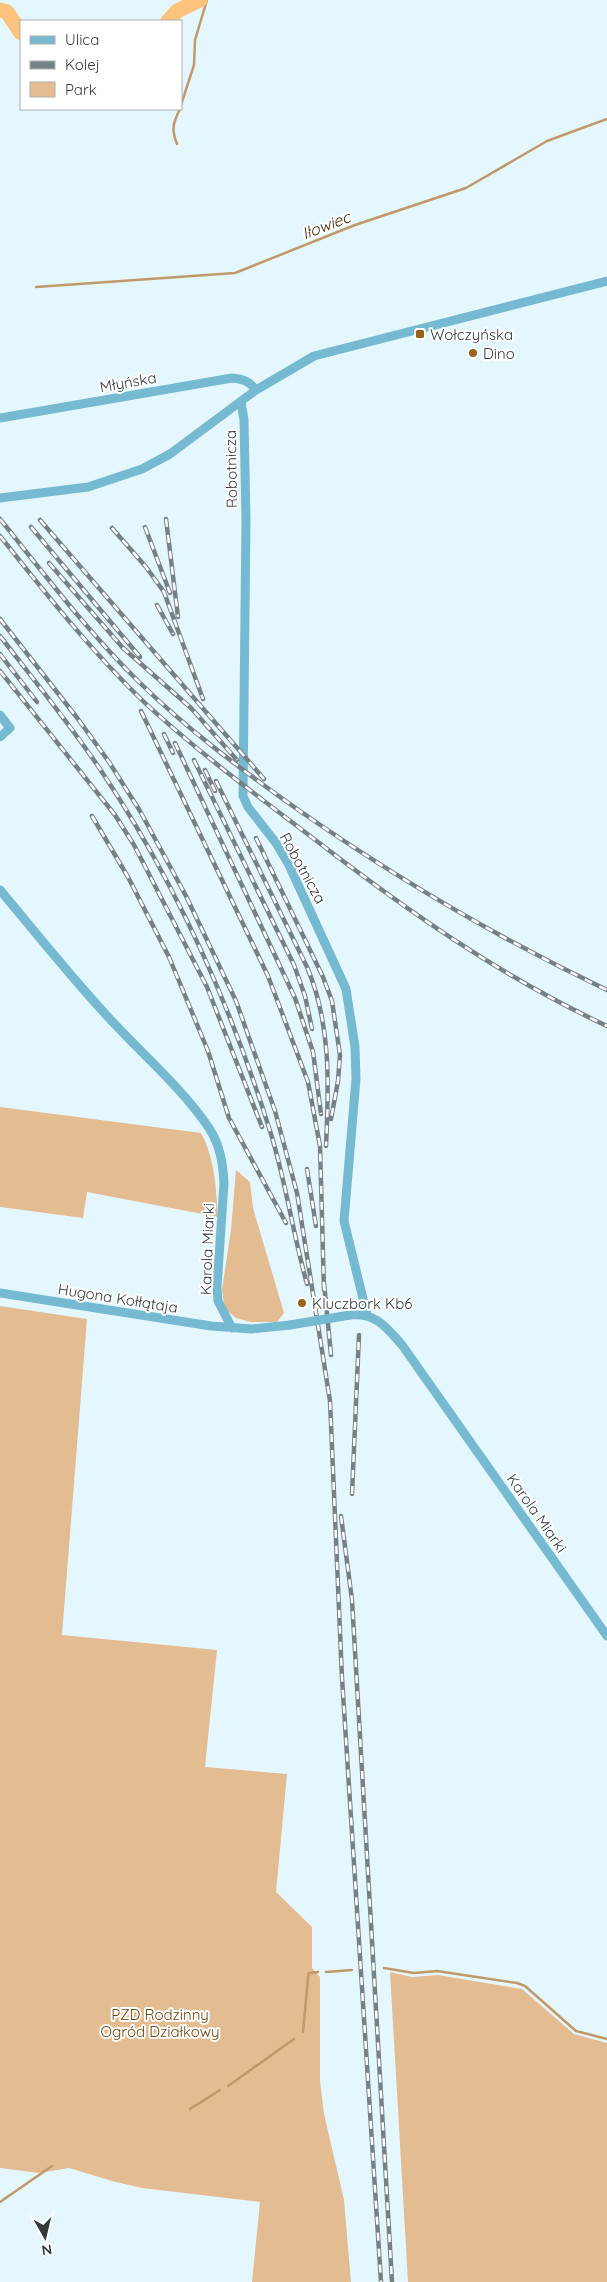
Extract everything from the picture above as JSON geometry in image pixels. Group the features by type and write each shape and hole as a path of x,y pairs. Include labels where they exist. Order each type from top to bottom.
{"street":[{"path":"0,498 88,487 134,473 170,454 256,390 314,356 607,281"},
{"name":"Młyńska","path":"0,418 232,378 242,378 251,383 256,390"},
{"name":"Robotnicza","path":"241,402 244,422 246,519 243,796 248,807 276,843 289,865 346,989 353,1027 356,1079 344,1221 367,1315"},
{"path":"0,715 10,728 0,737"},
{"name":"Karola Miarki","path":"0,890 107,1017 184,1098 209,1129 218,1146 223,1164 218,1300 232,1328"},
{"name":"Hugona Kołłątaja","path":"0,1293 232,1328"},
{"path":"232,1328 252,1329 350,1315 367,1315"},
{"name":"Karola Miarki","path":"367,1315 380,1322 402,1346 607,1636"}],"green space":[{"path":"0,1107 201,1133 212,1163 218,1217 87,1192 83,1218 0,1207"},
{"path":"236,1170 250,1182 253,1208 284,1313 277,1322 251,1322 236,1318 225,1309 222,1290 231,1230"},
{"name":"PZD Rodzinny Ogród Działkowy","path":"0,1306 87,1319 62,1635 217,1650 205,1767 287,1774 276,1892 312,1927 312,1968 320,1977 320,2081 324,2114 344,2200 351,2282 252,2282 260,2202 142,2188 69,2168 39,2173 0,2168"},
{"path":"390,1972 412,1977 438,1975 522,1989 574,2034 607,2043 607,2282 408,2282"}],"waterway":[{"path":"169,20 177,11 200,0"},
{"path":"182,102 194,65 195,40 207,0"},
{"path":"0,10 7,12 20,32"},
{"path":"177,144 174,126 180,110"},
{"name":"Iłowiec","path":"36,287 235,273 355,225 466,188 547,141 607,119"},
{"path":"384,1968 414,1973 437,1971 517,1983 525,1986 576,2031 607,2039"},
{"path":"326,1972 352,1970"},
{"path":"303,2032 309,1973 318,1972"},
{"path":"228,2086 294,2039"},
{"path":"190,2109 220,2090"},
{"path":"0,2202 52,2166"}],"railway":[{"path":"0,519 67,603 120,663 158,700 216,749 297,809 410,883 487,928 607,990"},
{"path":"166,519 178,617"},
{"path":"40,520 264,779"},
{"path":"31,527 140,657"},
{"path":"145,527 170,593"},
{"path":"112,528 146,567 164,592 203,699"},
{"path":"0,536 106,664 145,703 208,757 352,868 457,942 530,986 607,1026"},
{"path":"49,563 123,648 191,708 237,760"},
{"path":"157,605 173,634"},
{"path":"0,619 109,762 140,811 186,896 236,1001 275,1111 297,1193 330,1401 342,1678 381,2282"},
{"path":"0,636 64,718 100,769 153,855 199,945 238,1038 271,1134 307,1284"},
{"path":"0,654 37,702"},
{"path":"0,671 115,815 134,845 207,987 262,1127"},
{"path":"141,711 268,976 308,1082 320,1146 324,1290"},
{"path":"164,734 173,753"},
{"path":"175,743 295,998 313,1052 321,1114"},
{"path":"194,760 294,965 305,996 312,1029"},
{"path":"205,770 215,791"},
{"path":"216,781 307,967 315,988 321,1010 327,1055 326,1146"},
{"path":"92,816 128,877 169,957 208,1051 229,1118 286,1223"},
{"path":"256,838 323,977 332,1001 340,1055 338,1081 331,1119"},
{"path":"307,1169 316,1226"},
{"path":"324,1283 331,1355"},
{"path":"352,1494 359,1335"},
{"path":"341,1516 352,1600 392,2282"}],"place":[{"name":"Wołczyńska","path":"420,334"},
{"name":"Dino","path":"473,353"},
{"name":"Kluczbork Kb6","path":"302,1303"}]}
